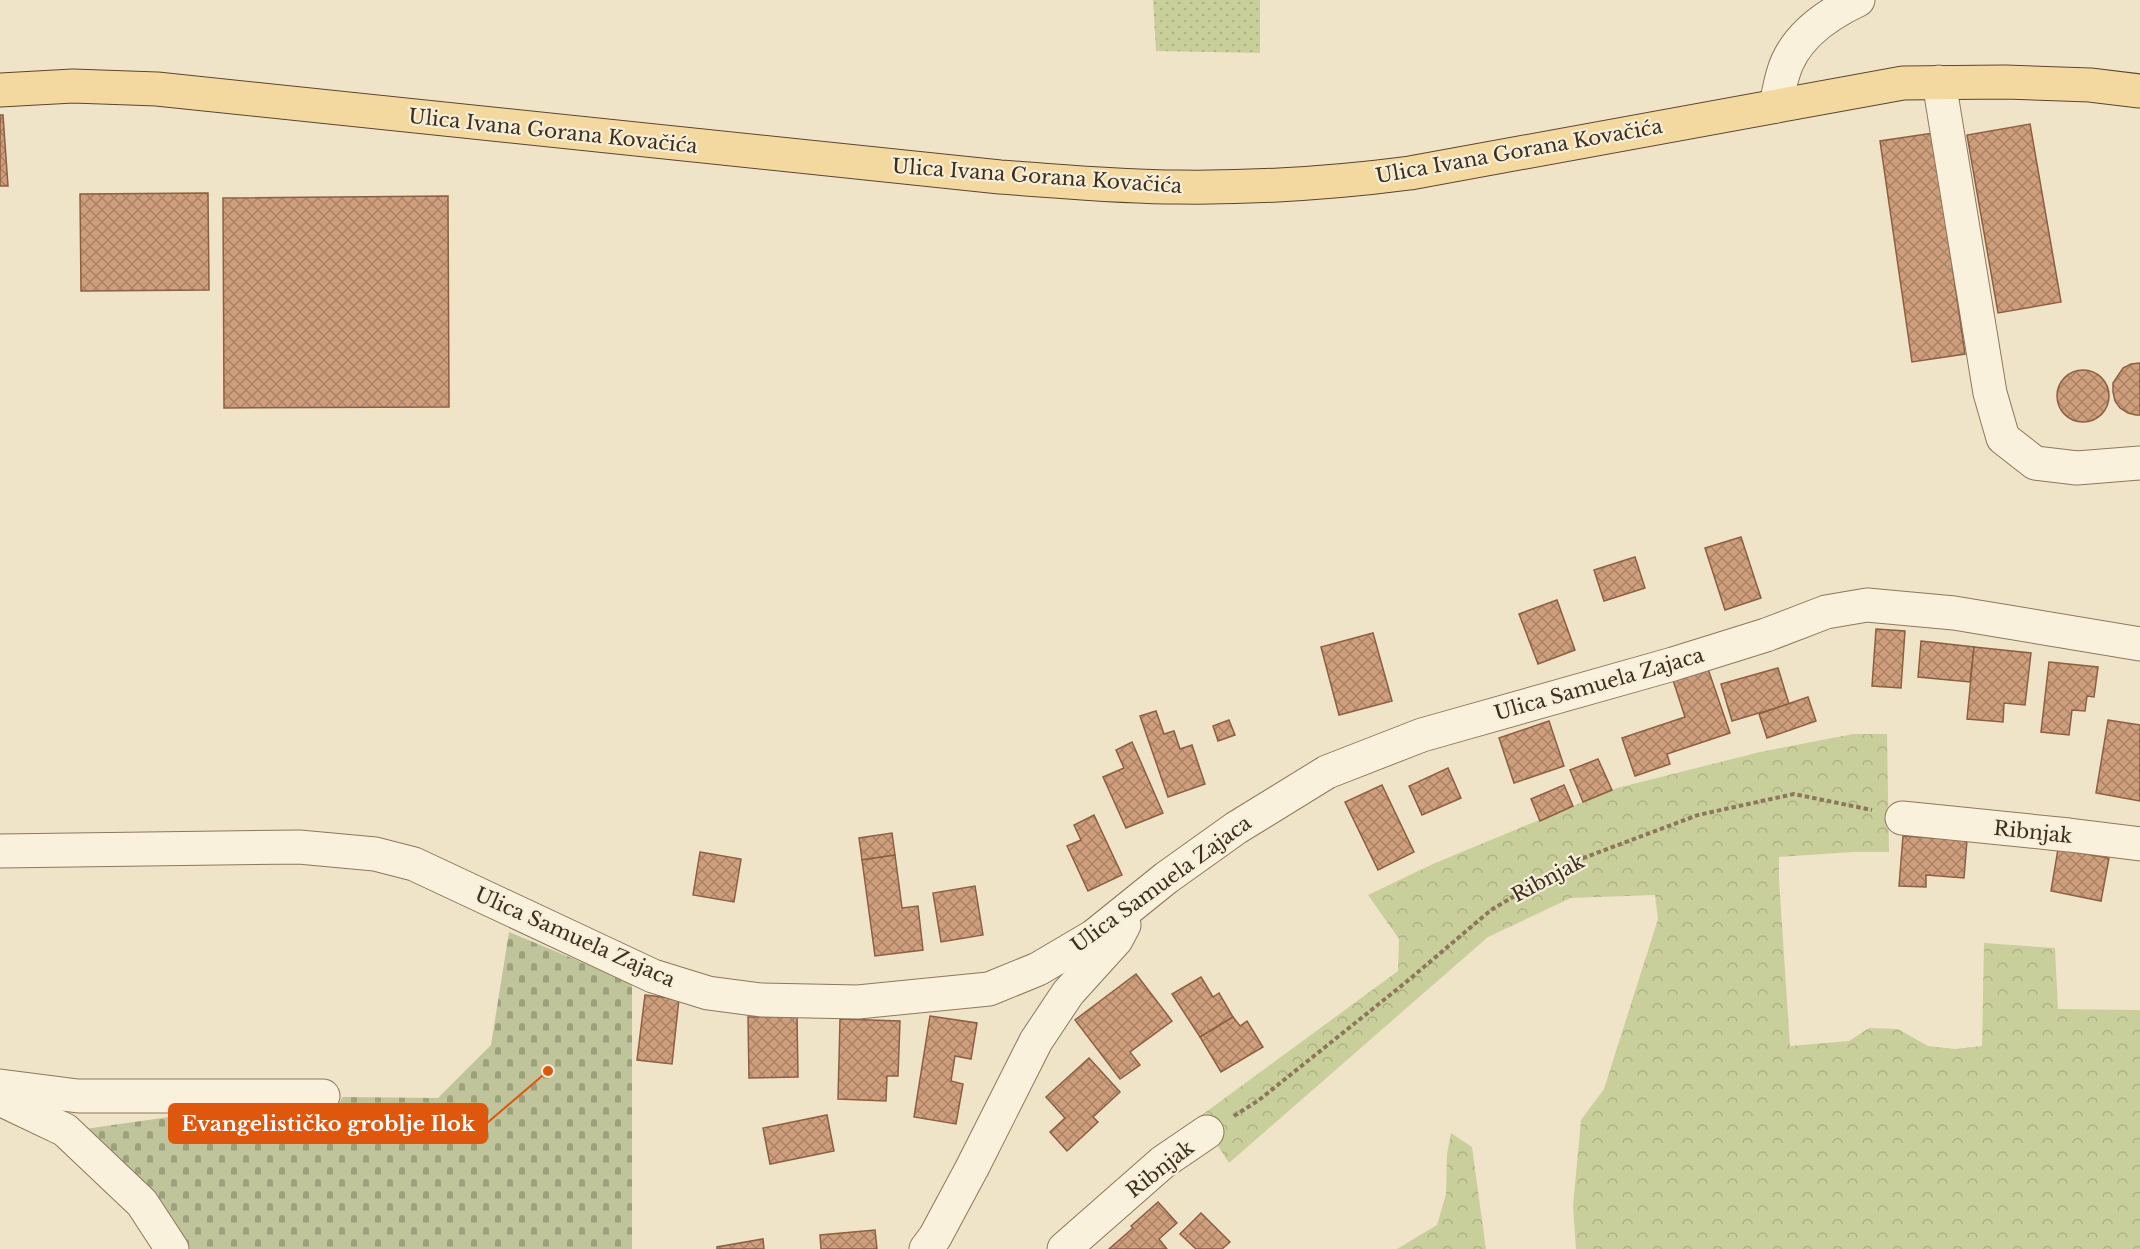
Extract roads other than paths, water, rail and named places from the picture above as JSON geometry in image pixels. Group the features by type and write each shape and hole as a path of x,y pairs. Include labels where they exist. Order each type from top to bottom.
{"main road":[{"name":"Ulica Ivana Gorana Kovačića","path":"0,90 73,86 157,89 989,176 1178,187 1257,186 1347,181 1461,164 1903,83 2090,85 2140,91"}],"street":[{"path":"1776,106 1783,72 1791,53 1805,35 1835,11 1858,0"},
{"path":"1939,82 1990,393 2003,438 2035,463 2077,468 2140,463"},
{"name":"Ulica Samuela Zajaca","path":"0,851 299,847 375,854 414,864 653,976 708,993 761,1000 858,1002 989,989 1038,969 1094,936 1166,878 1236,828 1327,772 1422,735 1672,664 1826,612 1867,605 1954,613 2140,644"},
{"name":"Ribnjak","path":"1902,818 2140,844"},
{"path":"926,1249 935,1237 972,1168 1036,1041 1068,993 1116,940 1135,904"},
{"path":"0,1086 78,1096 323,1096"},
{"path":"0,1099 65,1130 142,1203 172,1249"},
{"name":"Ribnjak","path":"1064,1249 1163,1162 1207,1132"}],"place":[{"name":"Evangelističko groblje Ilok","path":"548,1071"}]}
